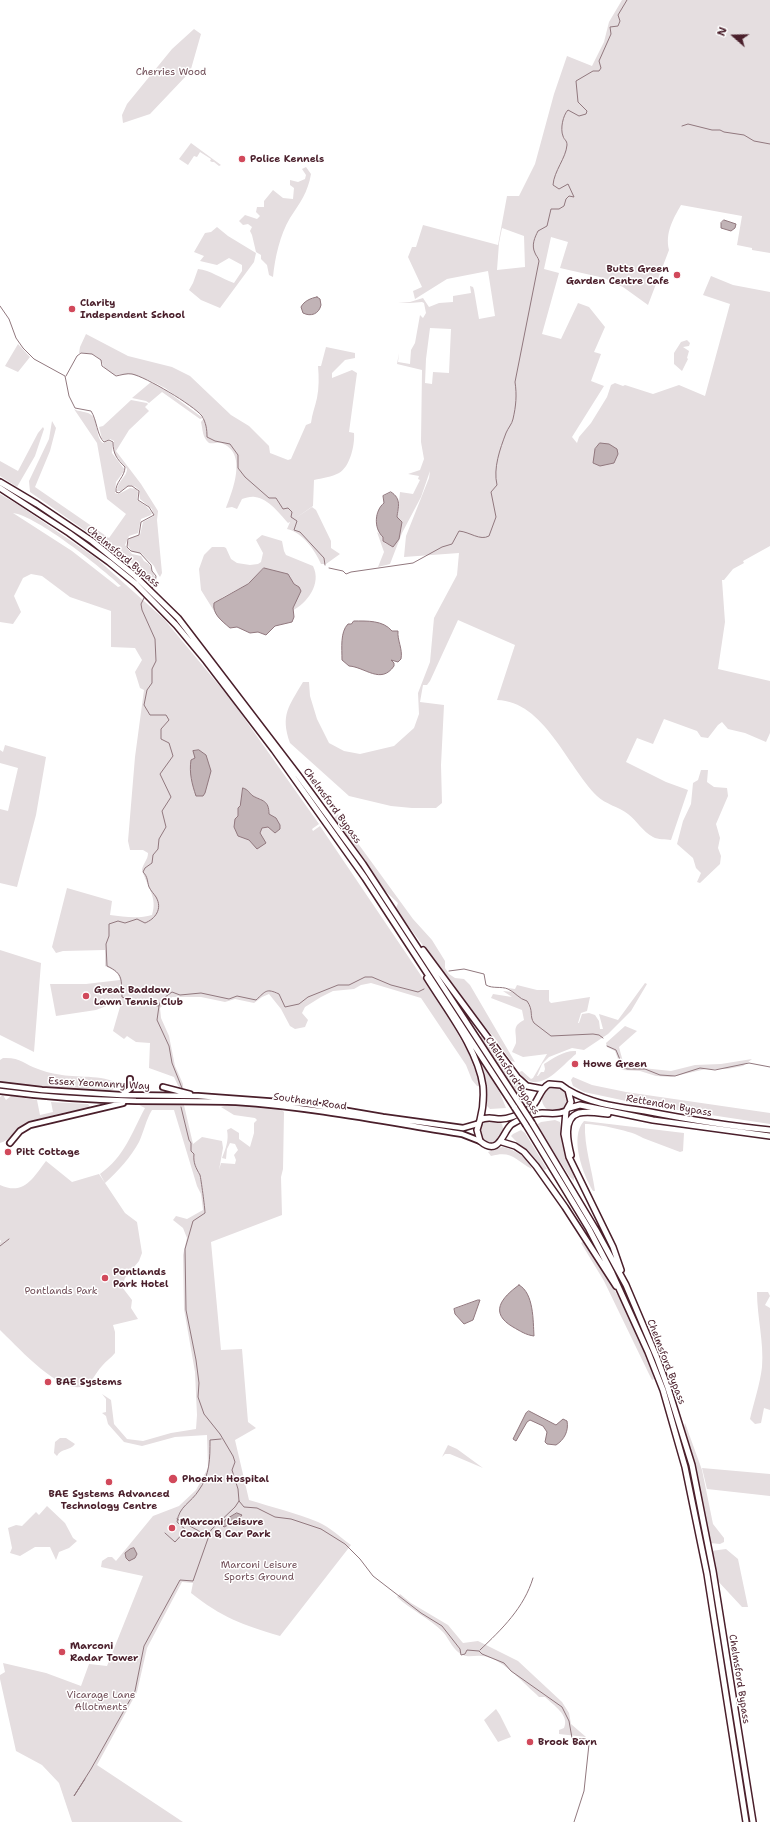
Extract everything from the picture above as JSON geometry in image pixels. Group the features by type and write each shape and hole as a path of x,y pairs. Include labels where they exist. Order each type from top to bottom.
{"highway":[{"name":"Chelmsford Bypass","path":"0,482 37,504 92,541 138,582 161,605 206,661 274,750 364,878 526,1125 589,1229 624,1298 648,1352 660,1384 685,1467 707,1574 746,1822"},
{"name":"Chelmsford Bypass","path":"0,488 75,537 138,582"},
{"name":"Chelmsford Bypass","path":"161,605 178,618 208,656 363,864 385,900 532,1123 596,1230 626,1286 657,1358 692,1465 713,1571 753,1822"},
{"path":"364,878 470,1049 479,1071 483,1087 483,1100 476,1130 480,1142 491,1146 502,1142 515,1146 524,1152 536,1166 624,1298"},
{"path":"385,900 517,1076 528,1086 543,1089 537,1102 529,1110 508,1118 487,1117 479,1122"},
{"name":"Rettendon Bypass","path":"543,1089 549,1084 561,1085 586,1099 615,1106 694,1120 770,1130"},
{"path":"568,1090 571,1096 564,1125 565,1146 568,1157 580,1178 613,1247 626,1286"},
{"name":"Rettendon Bypass","path":"502,1142 509,1127 518,1121 534,1114 560,1114 580,1105 625,1115 770,1136"},
{"path":"580,1178 568,1143 568,1125 570,1120 578,1113 583,1112 625,1115"}],"main road":[{"path":"121,1095 128,1092 130,1079"},
{"name":"Essex Yeomanry Way","path":"0,1085 42,1090 121,1095 198,1096"},
{"path":"163,1087 198,1096"},
{"name":"Essex Yeomanry Way","path":"0,1091 42,1096 134,1101"},
{"name":"Southend Road","path":"198,1096 307,1104 383,1117 463,1128 479,1122"},
{"name":"Southend Road","path":"134,1101 236,1102 310,1109 462,1134 480,1142"},
{"path":"10,1143 20,1131 30,1125 134,1101"}],"green space":[{"path":"622,0 770,0 770,253 752,250 752,248 737,245 742,216 681,205 670,226 668,238 669,250 648,305 623,287 604,278 560,268 568,242 551,237 544,269 559,273 542,334 561,339 578,303 589,307 605,327 594,352 601,354 591,381 604,386 572,437 577,443 579,437 591,423 607,397 611,385 615,383 653,394 679,385 705,396 730,304 703,295 711,276 733,285 770,292 770,546 743,561 744,563 733,569 724,580 722,580 725,622 718,669 770,681 770,733 766,742 745,733 728,729 722,722 708,738 701,737 697,731 664,719 653,744 637,738 626,762 666,782 688,790 671,840 653,837 628,814 600,799 586,783 541,723 528,711 514,703 497,700 515,645 458,620 430,681 427,685 423,685 420,702 444,705 441,765 442,803 436,808 391,806 349,796 290,743 286,725 286,718 290,704 303,682 309,682 310,696 317,719 329,743 344,751 360,754 394,746 414,728 419,714 418,693 430,662 434,618 457,575 459,553 404,557 406,536 429,478 430,471 421,497 402,533 390,564 378,567 384,552 377,532 383,537 385,543 394,547 400,492 413,494 420,480 418,479 419,476 408,474 420,470 424,459 421,442 422,370 397,364 399,353 398,362 410,364 411,350 415,343 420,315 423,318 426,313 424,303 422,302 410,303 398,302 410,302 423,298 429,307 439,303 453,302 453,296 471,293 470,286 473,287 474,290 479,319 495,316 488,271 447,279 415,299 413,291 422,287 408,257 412,247 416,247 423,225 498,245 507,196 519,196 535,164 554,94 567,56 592,66 604,42 609,22","holes":["502,228 524,236 525,267 497,270 499,243","430,328 451,329 449,373 433,372 432,384 425,383"]},
{"name":"Cherries Wood","path":"194,29 201,34 191,69 187,75 150,114 123,123 122,115 127,104 172,49"},
{"path":"191,143 221,165 219,166 210,161 211,159 200,152 197,157 194,156 188,165 179,159"},
{"path":"306,167 311,174 310,180 303,197 283,232 275,262 273,277 269,275 267,265 261,259 261,255 256,252 250,231 252,227 248,224 243,225 239,221 245,215 257,219 260,216 256,212 257,207 264,207 264,201 273,190 283,198 293,199 294,188 290,185 290,180 298,182 305,179 306,175 302,169"},
{"path":"217,227 228,236 256,253 254,262 220,308 201,300 189,290 198,269 207,271 234,283 242,271 242,265 229,258 217,265 200,261 204,256 194,252 205,233 211,232"},
{"path":"86,334 128,356 172,367 190,376 231,415 249,426 269,446 270,453 288,460 291,459 306,425 311,423 318,390 318,366 321,366 326,347 355,353 355,358 345,360 332,373 332,378 352,370 357,373 349,432 354,433 354,443 349,461 339,473 314,480 313,506 288,523 269,503 260,498 250,497 242,499 237,509 232,507 226,508 235,482 236,463 234,454 229,448 221,443 209,443 203,433 201,422 204,418 202,415 165,388 131,374 114,375 104,367 103,363 98,357 87,353 79,353"},
{"path":"687,340 690,343 689,346 683,347 689,351 688,359 682,371 674,364 674,353 681,342"},
{"path":"18,344 30,357 18,372 5,366"},
{"path":"151,382 164,389 203,418 200,419 162,392 149,403 132,398"},
{"path":"131,400 147,403 148,404 145,407 149,411 129,430 116,451 141,484 158,511 157,520 162,573 160,577 154,566 142,554 132,552 127,544 130,538 140,535 143,522 154,516 152,509 140,499 139,490 134,486 126,487 121,491 117,491 119,484 127,472 127,469 114,453 114,441 110,439 105,441 102,439 99,427 103,426"},
{"path":"74,409 90,414 95,420 100,440 103,443 109,441 113,443 112,453 125,470 116,482 115,493 119,494 130,488 136,489 138,492 137,500 146,506 152,513 151,515 141,519 138,533 129,536 125,545 132,554 141,556 144,561 149,564 156,579 153,585 150,576 30,492 29,481 49,439 52,421 56,428 50,451 35,487 109,538 126,514 107,499 97,443"},
{"path":"43,427 44,429 35,456 17,487 0,476 0,461 18,471 38,433"},
{"path":"0,494 96,558 164,619 232,701 319,824 312,829 313,831 320,826 445,1011 474,1063 481,1087 477,1086 472,1080 466,1065 421,998 371,983 361,985 354,989 333,991 321,997 305,1007 302,1013 308,1020 305,1027 295,1029 290,1026 281,1009 269,994 254,1003 235,999 225,1002 201,997 172,997 160,1008 161,1018 169,1036 175,1066 183,1084 184,1105 193,1144 202,1137 222,1141 223,1148 219,1170 221,1163 235,1164 236,1160 234,1155 238,1150 235,1144 230,1143 227,1149 226,1159 222,1158 227,1144 227,1130 231,1128 239,1133 239,1139 250,1147 254,1133 254,1123 257,1120 255,1118 234,1115 221,1107 235,1104 250,1104 279,1108 284,1112 283,1169 281,1177 282,1215 211,1242 221,1350 242,1349 248,1422 256,1428 235,1440 249,1500 318,1522 351,1545 280,1636 243,1624 212,1608 191,1593 193,1583 182,1582 147,1648 137,1692 97,1765 183,1822 72,1822 59,1783 42,1765 16,1751 0,1679 0,1675 5,1672 3,1663 46,1673 81,1686 89,1664 107,1666 143,1576 101,1567 102,1561 108,1557 112,1557 116,1561 153,1516 179,1506 196,1490 208,1468 207,1435 175,1437 142,1446 124,1442 108,1424 106,1416 102,1413 106,1412 106,1399 102,1394 111,1400 114,1424 127,1439 143,1441 171,1433 196,1429 197,1415 195,1372 184,1309 183,1255 187,1238 183,1228 173,1220 176,1216 187,1219 203,1210 201,1194 197,1186 174,1110 152,1110 136,1148 128,1158 105,1183 100,1174 116,1160 127,1144 145,1108 139,1105 139,1103 179,1104 180,1090 174,1077 149,1068 150,1043 136,1042 127,1036 124,1039 113,1031 122,1000 96,1010 56,1016 50,984 86,984 120,980 117,973 105,966 105,950 63,951 56,953 52,947 67,888 112,901 110,915 137,917 152,915 154,903 153,898 142,870 148,853 143,850 130,850 128,841 135,757 144,690 140,688 135,672 142,660 135,648 111,647 111,611 70,597 42,576 31,574 23,578 14,596 21,612 13,624 0,622","holes":["13,513 24,516 69,544 121,586 118,587 72,551"]},
{"path":"312,507 316,510 331,541 331,548 340,554 326,564 321,564 307,542 298,534 287,529 290,522"},
{"path":"262,535 282,541 286,555 313,566 316,580 312,592 298,608 292,611 299,587 293,584 288,574 264,568 248,584 214,603 214,611 201,590 199,569 204,555 212,547 224,547 226,548 231,559 237,563 250,565 258,564 261,562 263,553 256,540"},
{"path":"5,745 46,757 36,815 17,887 0,883 0,809 8,811 18,768 0,763 0,750 3,752"},
{"path":"701,770 708,770 707,782 714,787 727,788 728,796 716,824 720,838 718,848 721,856 720,864 700,883 697,882 701,873 696,868 693,858 677,844 683,821 691,804 693,783 698,780"},
{"path":"338,814 413,919 432,940 445,961 445,968 449,974 455,978 464,979 470,985 515,1062 511,1061 494,1037 480,1022 404,920 396,908 398,903 384,890 334,818"},
{"path":"0,950 41,963 34,1052 0,1035"},
{"path":"645,983 647,984 631,1011 608,1034 584,1050 572,1048 549,1057 542,1064 537,1076 541,1072 544,1072 544,1064 563,1053 576,1051 576,1054 549,1078 534,1082 526,1079 519,1072 522,1071 531,1079 533,1078 547,1054 523,1057 512,1052 516,1043 516,1027 524,1020 522,1010 491,998 493,994 512,997 503,991 513,992 508,988 515,989 517,985 537,990 549,990 549,1001 551,1003 590,997 587,1011 581,1013 578,1023 582,1014 589,1013 595,1015 599,1021 600,1029 603,1029 599,1014 618,1020"},
{"path":"625,1026 637,1031 619,1047 623,1062 633,1067 671,1071 695,1065 721,1064 752,1059 743,1066 727,1069 706,1069 671,1077 656,1076 640,1071 622,1070 615,1051 607,1047 606,1043"},
{"path":"483,1034 528,1097 527,1100 522,1102 480,1037"},
{"path":"3,1058 18,1060 41,1070 53,1073 69,1076 101,1078 115,1082 120,1086 110,1091 42,1087 0,1082 0,1060"},
{"path":"483,1065 500,1093 506,1108 490,1109 487,1106 487,1085 480,1066"},
{"path":"573,1077 592,1085 626,1092 770,1113 770,1124 645,1105 584,1092 573,1086 571,1080"},
{"path":"555,1086 564,1090 568,1099 564,1108 555,1112 546,1108 542,1099 546,1090"},
{"path":"3,1095 6,1100 11,1096 37,1100 40,1115 53,1112 51,1102 88,1104 91,1108 55,1115 30,1123 19,1128 6,1140 0,1143 0,1097"},
{"path":"487,1120 499,1121 502,1124 504,1132 497,1142 488,1142 482,1137 480,1131 482,1125"},
{"path":"555,1120 560,1122 562,1144 574,1177 574,1181 539,1129 538,1124 541,1122"},
{"path":"584,1121 684,1133 683,1151 680,1152 624,1130 585,1124 587,1149 595,1191 593,1191 585,1176 579,1156 578,1136"},
{"path":"521,1130 525,1133 547,1169 544,1170 511,1136"},
{"path":"502,1147 520,1154 532,1169 509,1155 498,1154 491,1156 488,1152"},
{"name":"Pontlands Park","path":"46,1161 72,1182 99,1174 125,1213 137,1222 142,1253 139,1261 125,1278 122,1287 132,1300 131,1308 138,1319 113,1325 115,1332 115,1353 100,1368 87,1385 84,1386 74,1387 63,1384 52,1377 39,1367 0,1330 0,1185 8,1188 22,1187 32,1179"},
{"path":"584,1241 604,1272 634,1326 649,1362 654,1379 652,1380 604,1281 581,1243"},
{"path":"757,1292 768,1292 770,1296 765,1305 770,1308 770,1410 764,1408 761,1423 755,1424 750,1419 762,1367"},
{"path":"685,1423 702,1470 713,1524 724,1538 724,1542 720,1544 710,1543 695,1469 684,1428"},
{"path":"60,1438 66,1438 75,1444 71,1448 59,1453 57,1456 54,1453 55,1442"},
{"path":"448,1445 457,1449 483,1468 450,1454 445,1454 442,1457"},
{"path":"702,1468 770,1474 770,1496 707,1489"},
{"path":"47,1506 65,1523 73,1538 77,1541 69,1548 59,1552 56,1560 50,1547 35,1547 20,1556 10,1553 12,1548 8,1528 16,1525 22,1526 36,1512 39,1515"},
{"path":"726,1549 738,1559 748,1607 742,1607 716,1579 711,1551"},
{"path":"400,1594 411,1603 448,1625 463,1643 478,1641 518,1661 562,1702 569,1713 571,1724 586,1737 559,1734 559,1730 564,1728 565,1719 560,1711 545,1697 539,1697 510,1670 496,1660 488,1657 468,1656 460,1653 454,1648 438,1627 397,1597"},
{"path":"496,1709 511,1737 498,1742 484,1720"}],"shaded area":[{"path":"724,220 736,224 735,228 731,231 721,228 721,223"},
{"path":"317,297 320,299 321,305 317,313 309,315 303,313 301,307 302,305 308,300"},
{"path":"600,443 609,444 617,449 618,454 614,463 600,466 593,463 595,449"},
{"path":"391,492 397,497 397,517 402,522 399,539 393,547 383,541 383,537 378,529 376,519 381,506 384,503 383,496"},
{"path":"264,568 288,574 294,584 299,587 301,591 293,608 294,617 292,622 275,626 266,635 258,632 250,633 237,627 230,628 216,614 214,603 248,584"},
{"path":"354,621 379,623 388,627 392,631 398,631 401,659 398,662 391,660 394,663 394,666 389,671 384,674 373,674 349,666 342,660 342,640 345,627"},
{"path":"199,750 206,755 211,771 203,796 196,796 192,783 190,765 191,760 195,758 193,751"},
{"path":"243,788 253,796 266,803 269,809 269,814 276,818 280,825 280,829 275,833 268,827 262,828 260,833 266,843 257,849 249,840 238,836 234,827 235,819 238,816 238,808 240,806"},
{"path":"519,1285 528,1294 533,1315 534,1336 523,1333 513,1327 501,1316 500,1306 503,1300"},
{"path":"480,1300 473,1320 464,1324 455,1314 454,1309"},
{"path":"529,1411 556,1425 563,1419 567,1421 567,1432 561,1441 556,1445 547,1444 545,1442 547,1432 543,1426 530,1420 527,1422 516,1441 513,1439 526,1413"},
{"path":"237,1513 242,1515 238,1520 224,1527 222,1525 225,1520"},
{"path":"134,1548 137,1554 135,1558 129,1561 126,1558 125,1553"}],"waterway":[{"path":"329,568 343,571 346,574 413,563 442,547 452,544 459,531 478,537 489,536 496,517 491,492 497,485 496,472 499,452 514,414 516,396 515,382 539,261 533,247 534,241 538,231 547,226 551,209 559,209 564,206 566,199 569,196 574,197 568,184 559,189 553,185 555,175 565,155 567,145 562,133 563,119 568,110 579,116 586,114 587,111 578,102 576,81 593,71 599,71 601,68 599,61 611,34 610,27 618,26 620,21 618,15 627,0"},
{"path":"682,126 688,124 712,130 720,130 744,135 754,141 770,144"},
{"path":"0,306 9,319 16,338 23,348 34,359 65,376 69,396 75,408 91,411 95,419 98,432 104,442 109,440 113,442 116,456 125,467 125,471 117,485 116,492 119,493 128,486 132,486 139,491 138,500 149,507 154,515 141,522 139,535 128,539 127,547 131,551 140,553 151,565 152,571 156,576 155,585 151,589"},
{"path":"66,376 77,356 81,353 92,354 101,360 102,366 116,376 124,374 139,376 189,405 202,416 206,426 207,437 215,441 230,444 238,455 238,468 245,477 269,498 276,498 283,509 288,508 292,512 291,517 297,521 294,530 300,532 324,558 325,565"},
{"path":"145,596 141,604 142,610 155,639 156,661 152,669 152,683 147,690 144,705 150,715 166,715 169,720 161,729 161,739 169,743 173,756 160,774 171,797 162,811 166,827 159,839 158,849 153,855 152,863 145,868 143,872 147,877 149,887 158,901 159,906 157,913 152,919 145,923 137,919 125,923 118,921 109,924 109,936 106,944 107,966 119,975 122,997 138,1003 159,1006 161,1000 172,992 180,995 201,993 229,999 237,996 256,1000 266,991 271,991 279,994 285,1007 299,1004 308,997 338,985 349,985 365,977 372,977 391,985 418,992 424,989"},
{"path":"449,971 464,969 484,974 486,985 510,990 527,1001 534,1023 551,1036 593,1034 599,1035 603,1038"},
{"path":"159,1006 157,1020 169,1046 172,1063 182,1088"},
{"path":"607,1046 616,1050 623,1067 627,1069 645,1069 660,1075 675,1076 700,1068 715,1070 749,1063 770,1067"},
{"path":"181,1107 191,1143 191,1151 194,1154 194,1163 200,1175 205,1213 193,1221 185,1249 186,1310 196,1360 199,1383 198,1397 204,1414 220,1434 233,1456 235,1462 232,1470 238,1489 239,1501 244,1507 257,1508 275,1517 291,1519 321,1529 345,1544 360,1559 373,1576 421,1613 442,1626 460,1649 461,1655 465,1654 467,1650 479,1651 482,1654 504,1663 511,1671 562,1707 569,1721 572,1738 586,1739 589,1744 584,1791 574,1822"},
{"path":"0,1246 9,1239"},
{"path":"165,1533 175,1542 186,1530 177,1522 178,1517 183,1508 203,1484 209,1460 210,1440 221,1439"},
{"path":"85,1779 74,1796 135,1691 144,1646 180,1580 193,1581 211,1530 235,1507 239,1501"},
{"path":"177,1519 208,1536"},
{"path":"480,1650 504,1626 518,1608 524,1599 533,1578"}],"place":[{"name":"Police Kennels","path":"242,159"},
{"name":"Butts Green Garden Centre Cafe","path":"677,275"},
{"name":"Clarity Independent School","path":"72,309"},
{"name":"Great Baddow Lawn Tennis Club","path":"86,996"},
{"name":"Howe Green","path":"575,1064"},
{"name":"Pitt Cottage","path":"8,1152"},
{"name":"Pontlands Park Hotel","path":"105,1278"},
{"name":"BAE Systems","path":"48,1382"},
{"name":"Phoenix Hospital","path":"173,1479"},
{"name":"BAE Systems Advanced Technology Centre","path":"109,1482"},
{"name":"Marconi Leisure Coach & Car Park","path":"172,1528"},
{"name":"Marconi Radar Tower","path":"62,1652"},
{"name":"Brook Barn","path":"530,1742"}],"park label":[{"name":"Marconi Leisure Sports Ground","path":"259,1570"},
{"name":"Vicarage Lane Allotments","path":"101,1700"}]}
